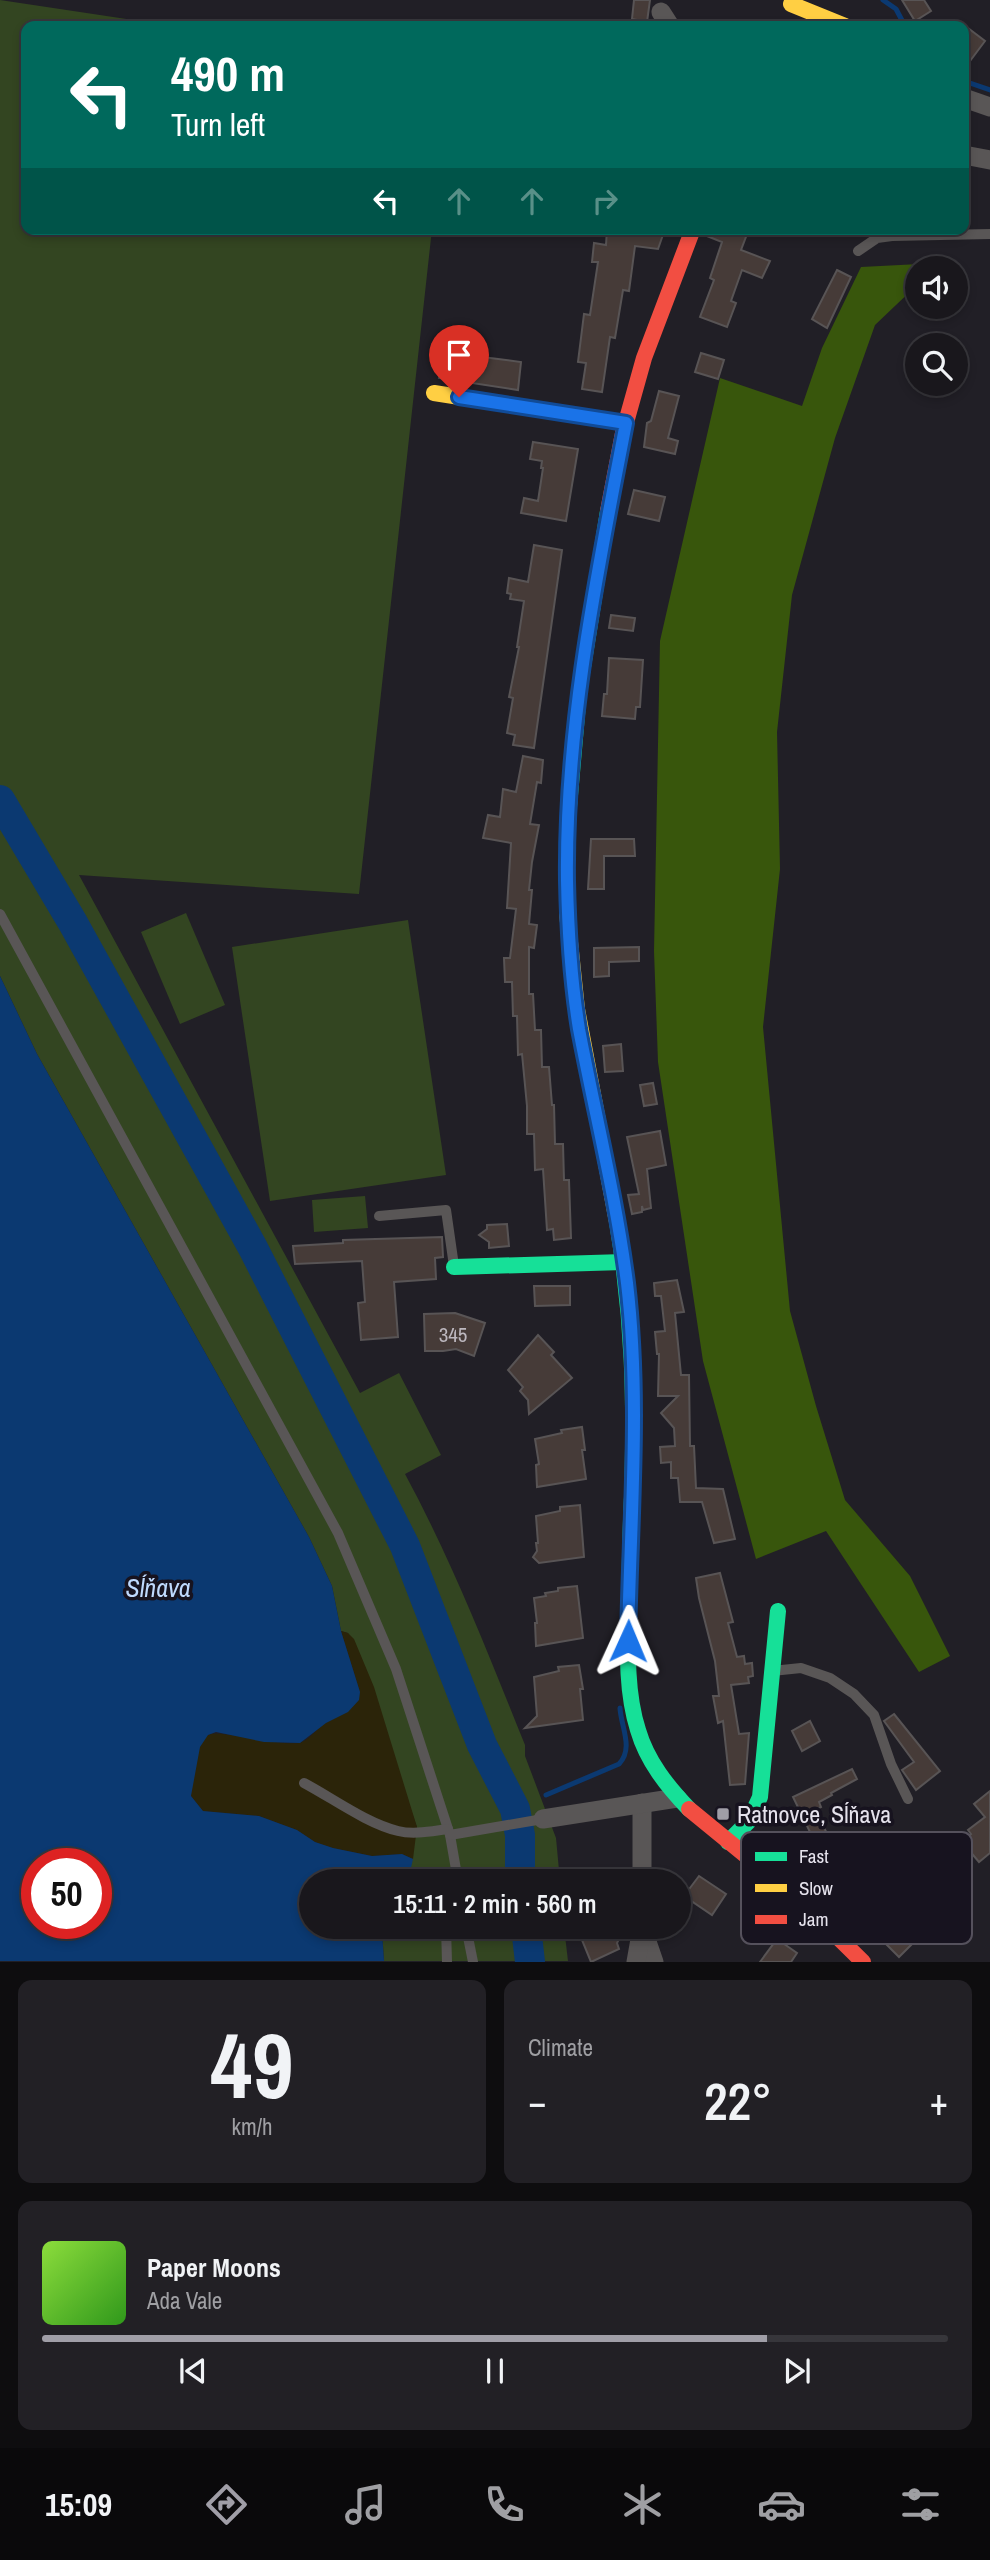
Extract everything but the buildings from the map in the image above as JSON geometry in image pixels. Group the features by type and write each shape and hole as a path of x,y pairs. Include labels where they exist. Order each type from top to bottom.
{"main road":[{"path":"790,6 831,21"},
{"path":"691,235 657,318 626,423 586,642 574,734 567,882 570,953 579,1026 609,1175 632,1329 634,1371 628,1641 630,1688 643,1746 658,1775 677,1798 741,1852"},
{"path":"434,393 626,423"},
{"path":"454,1267 624,1262"},
{"path":"728,1842 749,1821 760,1797 778,1611"},
{"path":"844,1944 863,1962"}],"street":[{"path":"969,100 990,107"},
{"path":"969,156 990,160"},
{"path":"536,1820 677,1798"},
{"path":"642,1803 642,1869"},
{"path":"636,1962 640,1939"},
{"path":"646,1939 654,1962"}],"lane":[{"path":"969,234 990,234"},
{"path":"858,251 877,238 941,235"},
{"path":"0,914 338,1533 396,1669 449,1832 455,1869"},
{"path":"379,1216 446,1210 454,1267"},
{"path":"772,1671 801,1668 830,1678 854,1694 874,1715 891,1764 908,1799"},
{"path":"304,1783 375,1822 399,1831 449,1832 536,1820"},
{"path":"446,1939 447,1962"},
{"path":"468,1939 473,1962"}],"green space":[{"path":"0,0 140,21 21,21 21,235 431,235 359,894 79,875 360,1393 399,1373 441,1455 405,1474 454,1574 525,1745 525,1756 556,1838 559,1869 410,1869 417,1827 348,1633 341,1631 332,1586 309,1537 37,1054 0,976"},
{"path":"905,265 905,296 875,325 835,438 792,595 777,732 780,869 763,1027 790,1311 845,1500 910,1576 950,1656 919,1672 826,1531 756,1559 703,1361 658,1062 654,951 660,641 720,378 802,406 822,348 861,267"},
{"path":"186,913 225,1005 180,1024 141,932"},
{"path":"408,920 446,1175 270,1201 232,947"},
{"path":"365,1196 368,1228 314,1232 312,1200"},
{"path":"382,1939 565,1939 568,1961 384,1961"}],"sand":[{"path":"341,1631 354,1639 374,1687 417,1827 413,1859 402,1854 372,1856 333,1848 315,1842 297,1830 259,1816 203,1811 191,1796 197,1754 208,1735 224,1734 299,1743 349,1709 360,1692"}],"water":[{"name":"Sĺňava","path":"0,976 37,1054 309,1537 332,1586 341,1631 360,1692 359,1700 348,1712 326,1723 300,1743 264,1742 216,1732 208,1735 200,1747 191,1796 203,1811 259,1816 297,1830 315,1842 333,1848 372,1856 402,1854 413,1859 411,1869 299,1869 299,1939 382,1939 384,1961 0,1961"}],"waterway":[{"path":"883,0 896,9 902,21"},
{"path":"969,83 990,90"},
{"path":"0,800 73,923 253,1248 405,1546 482,1745 515,1809 520,1835 520,1869"},
{"path":"546,1795 619,1764 626,1751 620,1708"},
{"path":"513,1805 522,1803"},
{"path":"527,1939 530,1962"}],"traffic: fast":[{"path":"567,830 579,692 608,511"},
{"path":"617,1222 627,1292 633,1393 629,1683 638,1730 652,1763 689,1809"},
{"path":"454,1267 624,1262"},
{"path":"728,1842 749,1821 760,1797 778,1611"}],"traffic: slow":[{"path":"791,4 833,21"},
{"path":"434,393 626,423"},
{"path":"567,830 567,913 577,1009 617,1222"}],"traffic: jam":[{"path":"608,511 623,433 644,358 691,235"},
{"path":"689,1809 741,1852"},
{"path":"845,1944 863,1962"}],"place":[{"name":"Ratnovce, Sĺňava","path":"723,1814"}],"route":[{"path":"459,397 626,423 586,642 574,734 567,882 570,953 579,1026 609,1175 632,1329 634,1451 628,1641"}]}
